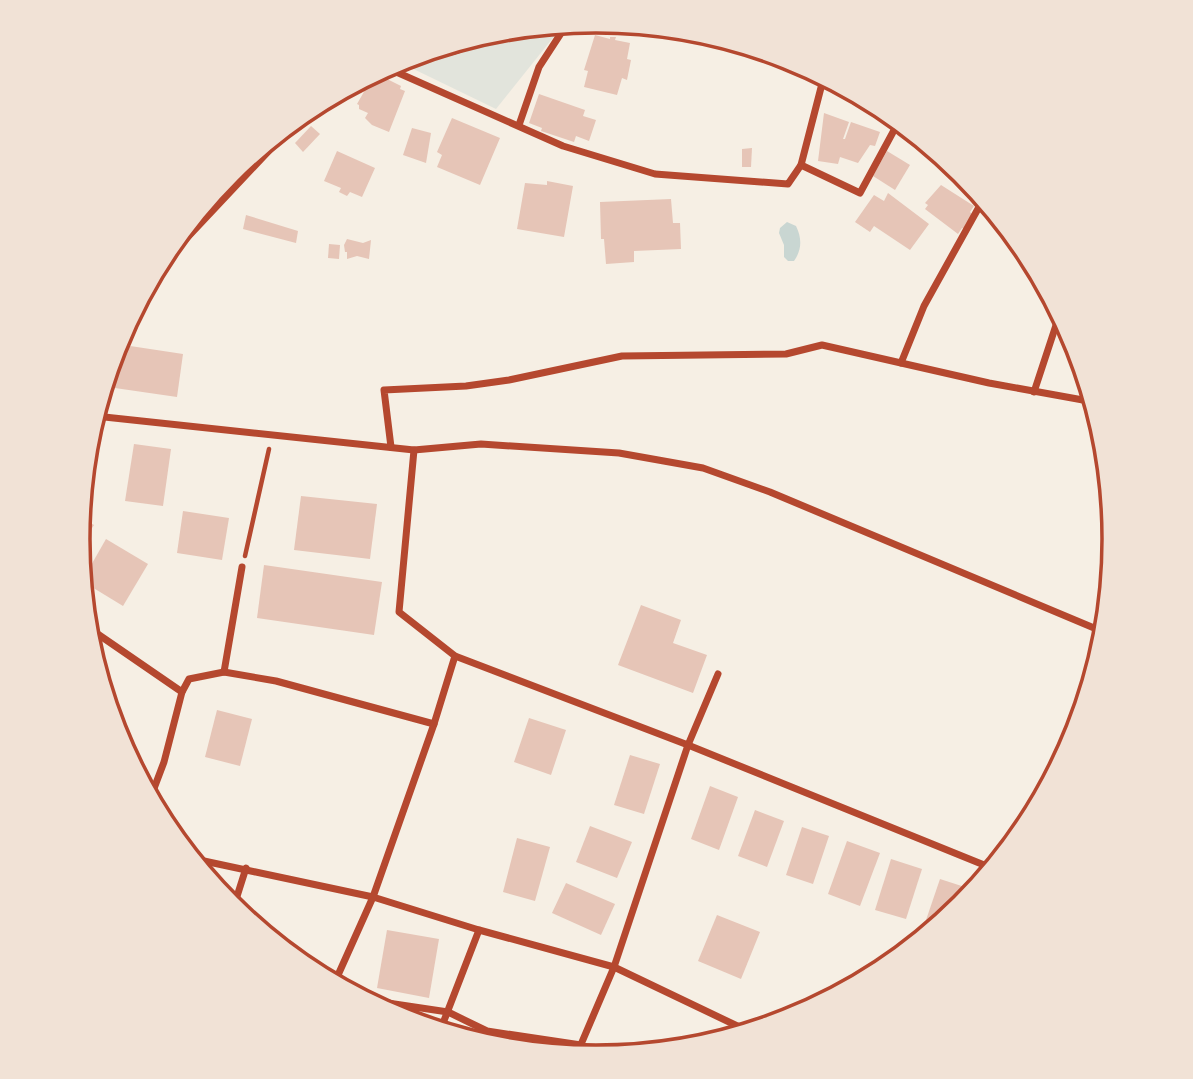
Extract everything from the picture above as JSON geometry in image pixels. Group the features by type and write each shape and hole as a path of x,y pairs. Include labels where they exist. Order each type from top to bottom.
{"street":[{"path":"519,125 539,67 560,34"},
{"path":"400,73 563,146 655,174 788,184 801,165 821,86"},
{"path":"801,165 860,193 894,130"},
{"path":"208,215 244,177"},
{"path":"901,362 924,306 979,208"},
{"path":"1034,392 1056,327"},
{"path":"391,447 384,390 466,386 509,380 622,356 786,354 822,345 1034,392 1083,400"},
{"path":"106,417 414,450 495,444 619,453 702,468 770,492 1095,628"},
{"path":"414,450 398,612 455,656 688,745 984,865"},
{"path":"224,673 242,567"},
{"path":"100,635 182,692"},
{"path":"338,975 373,897 455,656"},
{"path":"155,787 164,762 182,692 189,679 224,673 276,681 434,724"},
{"path":"397,1004 447,1012 487,1031 581,1045 614,967 688,745 718,674"},
{"path":"206,861 373,897 479,930 614,967 736,1026"},
{"path":"237,895 246,868"},
{"path":"443,1022 479,930"}],"path":[{"path":"242,567 272,433"}],"shaded area":[{"path":"555,35 496,109 412,68 498,43"},
{"path":"787,222 796,226 799,235 800,248 794,261 788,261 784,257 784,245 779,233 780,228"}],"building":[{"path":"595,35 610,39 616,37 615,40 630,43 627,59 631,60 627,80 622,78 617,95 584,87 588,71 584,70"},
{"path":"387,79 405,91 389,132 372,125 365,118 368,113 359,109 357,104 366,89"},
{"path":"539,94 585,110 583,116 596,120 589,141 576,136 574,142 541,131 542,128 529,123"},
{"path":"824,113 849,122 843,139 851,122 880,132 875,146 870,145 858,163 840,157 838,164 818,161"},
{"path":"452,118 500,138 480,185 437,167 442,155 437,152"},
{"path":"311,126 320,134 303,152 295,143"},
{"path":"412,128 431,133 426,163 403,155"},
{"path":"898,133 924,154 897,135"},
{"path":"752,148 751,167 742,167 742,149"},
{"path":"337,151 375,168 362,197 350,192 347,196 339,192 341,188 324,181"},
{"path":"887,151 910,165 895,190 873,176"},
{"path":"547,181 573,186 564,237 517,229 525,183 547,185"},
{"path":"941,185 974,206 970,212 973,215 958,234 925,209 928,205 925,203"},
{"path":"888,193 929,224 910,250 874,226 870,232 855,222 874,195 884,201"},
{"path":"671,199 673,223 680,223 681,249 634,251 634,262 606,264 604,239 601,239 600,202"},
{"path":"246,215 298,231 296,243 243,229"},
{"path":"347,239 363,243 371,240 369,259 357,256 347,259 344,245"},
{"path":"329,244 340,245 339,259 328,258"},
{"path":"129,346 183,354 177,397 114,388"},
{"path":"134,444 171,449 163,506 125,501"},
{"path":"301,496 377,504 370,559 294,550"},
{"path":"183,511 229,518 222,560 177,553"},
{"path":"106,539 148,564 123,606 93,588 91,566"},
{"path":"264,565 382,582 374,635 257,618"},
{"path":"641,605 681,620 673,643 707,655 693,693 618,665"},
{"path":"217,710 252,719 240,766 205,757"},
{"path":"529,718 566,730 551,775 514,762"},
{"path":"630,755 660,764 644,814 614,805"},
{"path":"710,786 738,797 719,850 691,839"},
{"path":"755,810 784,821 767,867 738,856"},
{"path":"590,826 632,842 617,878 576,862"},
{"path":"802,827 829,836 813,884 786,875"},
{"path":"517,838 550,847 535,901 503,892"},
{"path":"847,841 880,853 860,906 828,894"},
{"path":"891,859 922,869 906,919 875,910"},
{"path":"940,879 964,887 930,920 925,923"},
{"path":"566,883 615,904 601,935 552,913"},
{"path":"717,915 760,932 741,979 698,961"},
{"path":"387,930 439,939 429,998 377,988"}]}
